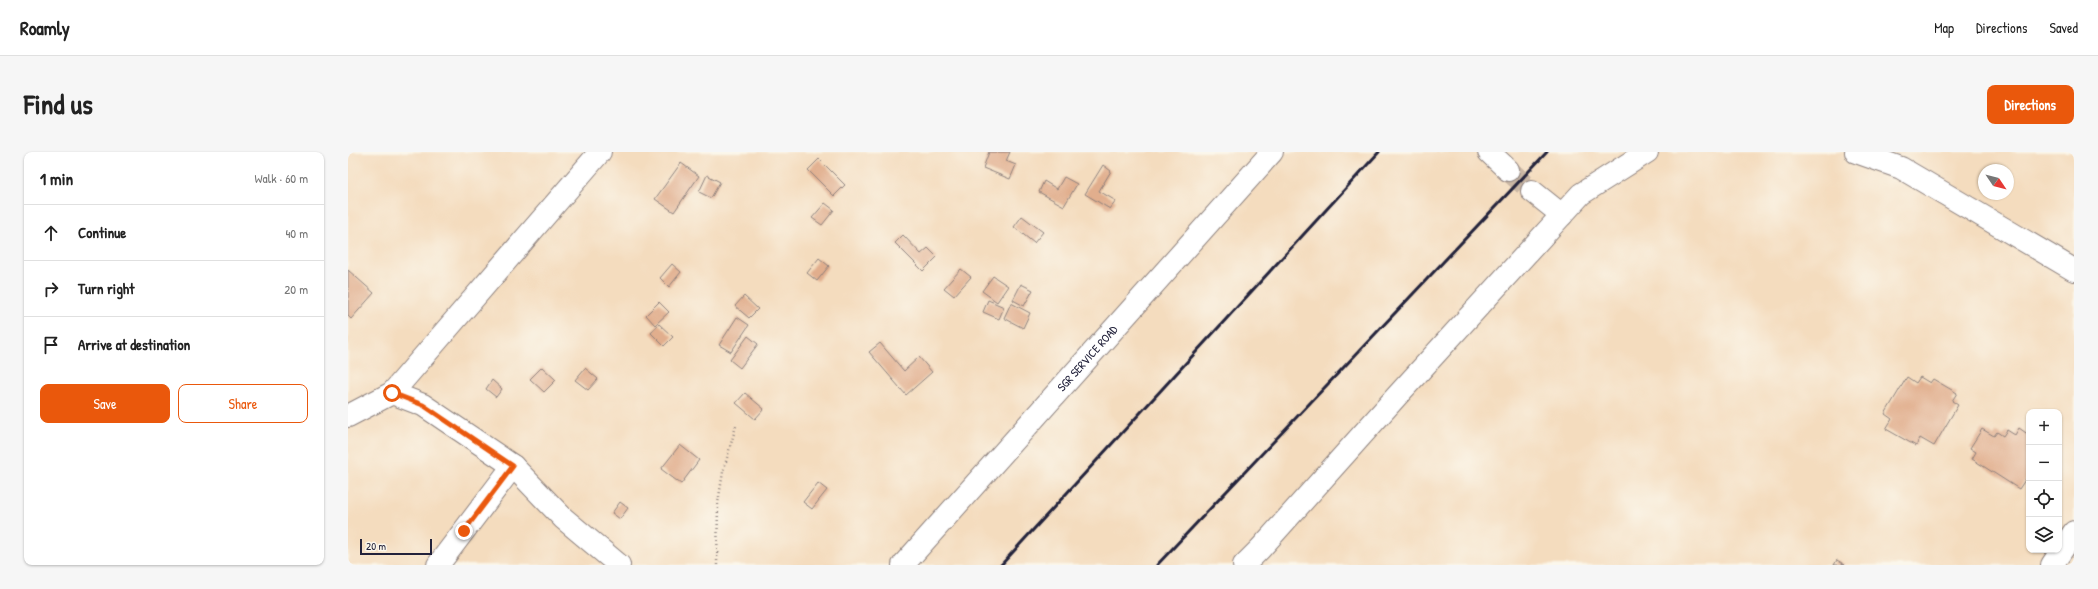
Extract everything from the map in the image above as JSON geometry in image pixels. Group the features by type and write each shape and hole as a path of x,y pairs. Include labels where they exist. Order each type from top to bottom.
{"street":[{"path":"348,416 392,393 600,152"},
{"name":"SGR SERVICE ROAD","path":"903,565 1272,152"},
{"path":"1489,152 1508,170"},
{"path":"1244,565 1260,550 1581,194 1647,152"},
{"path":"1856,152 1900,168 2074,270"},
{"path":"1532,191 1562,215"},
{"path":"392,393 423,405 513,466 563,518 619,565"},
{"path":"438,565 513,466"},
{"path":"2052,565 2074,532"}],"path":[{"path":"717,565 718,503 723,472 736,426"}],"building":[{"path":"989,152 1010,152 1006,161 1016,165 1010,179 983,168"},
{"path":"819,159 845,185 834,196 808,170"},
{"path":"681,163 699,176 674,212 655,199"},
{"path":"1103,165 1111,171 1099,191 1116,201 1110,209 1085,194"},
{"path":"707,175 720,182 711,198 699,192"},
{"path":"1064,177 1077,184 1064,206 1039,192 1044,181 1057,189"},
{"path":"825,203 834,210 822,225 812,218"},
{"path":"1022,216 1043,232 1034,243 1014,227"},
{"path":"903,235 921,254 928,248 937,257 923,271 895,243"},
{"path":"819,258 829,266 817,281 807,273"},
{"path":"672,264 681,272 669,287 660,278"},
{"path":"961,269 971,277 954,296 944,288"},
{"path":"348,270 374,293 351,319 348,316"},
{"path":"993,276 1008,286 997,302 982,291"},
{"path":"1021,284 1033,290 1024,306 1013,300"},
{"path":"744,296 758,309 749,318 735,306"},
{"path":"988,300 1004,307 999,319 983,312"},
{"path":"659,302 669,312 655,325 646,315"},
{"path":"1011,303 1030,313 1023,328 1004,318"},
{"path":"737,317 749,325 731,352 719,345"},
{"path":"659,324 673,337 664,346 651,333"},
{"path":"748,336 758,344 740,368 730,360"},
{"path":"880,343 904,371 919,357 932,372 906,395 869,352"},
{"path":"542,367 556,380 544,392 530,379"},
{"path":"585,368 598,379 588,390 575,380"},
{"path":"1907,377 1916,383 1920,377 1930,383 1933,379 1957,393 1952,401 1958,405 1934,446 1920,438 1916,446 1886,429 1892,419 1885,414"},
{"path":"492,380 502,389 496,397 486,389"},
{"path":"745,393 764,409 755,419 736,403"},
{"path":"2019,428 2026,433 2026,478 2019,489 1972,459 1976,452 1970,448 1982,429 1994,436 1997,432 2003,436 2007,430 2015,435"},
{"path":"680,445 699,460 681,484 661,469"},
{"path":"818,483 827,490 812,509 803,502"},
{"path":"620,502 628,508 620,519 612,513"},
{"path":"1837,560 1845,565 1834,565"}],"tunnel":[{"path":"1508,170 1532,191"}],"railway":[{"path":"1001,565 1379,152"},
{"path":"1157,565 1547,152"}],"route":[{"path":"392,393 423,405 513,466 464,531"}]}
